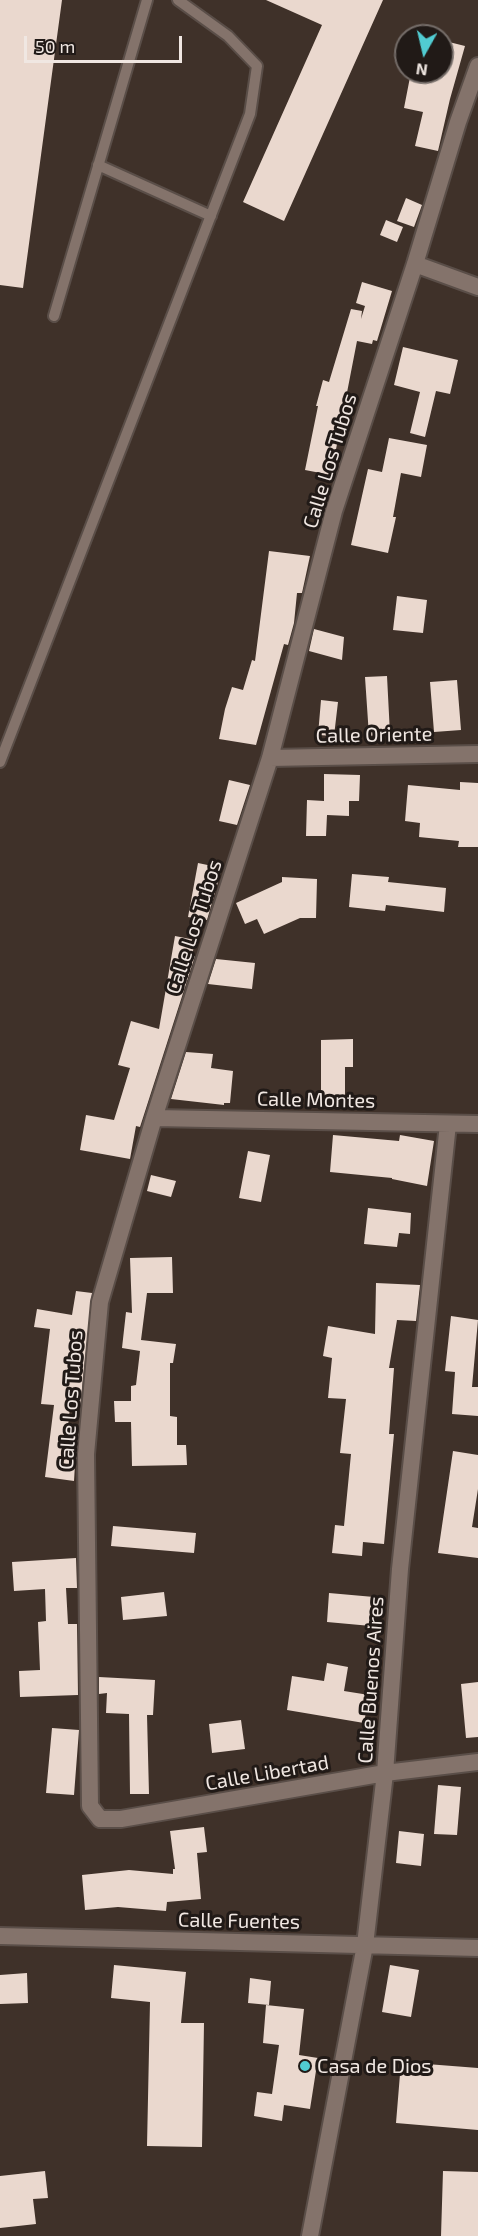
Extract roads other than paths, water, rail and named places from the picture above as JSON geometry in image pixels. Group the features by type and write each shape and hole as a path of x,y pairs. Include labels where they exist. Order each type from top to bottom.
{"street":[{"name":"Calle Los Tubos","path":"100,1819 90,1806 86,1454 100,1302 154,1118 270,758 334,511 416,264 458,122 478,66"},
{"path":"416,264 478,287"},
{"name":"Calle Oriente","path":"270,758 478,754"},
{"name":"Calle Montes","path":"154,1118 478,1124"},
{"name":"Calle Buenos Aires","path":"310,2236 365,1945 385,1773 400,1569 448,1124"},
{"name":"Calle Libertad","path":"100,1819 121,1819 385,1773 478,1762"},
{"name":"Calle Fuentes","path":"0,1936 478,1948"}],"lane":[{"path":"54,316 147,0"},
{"path":"0,762 250,114 256,66 228,36 178,0"},
{"path":"98,165 211,216"}],"place":[{"name":"Casa de Dios","path":"305,2066"}]}
